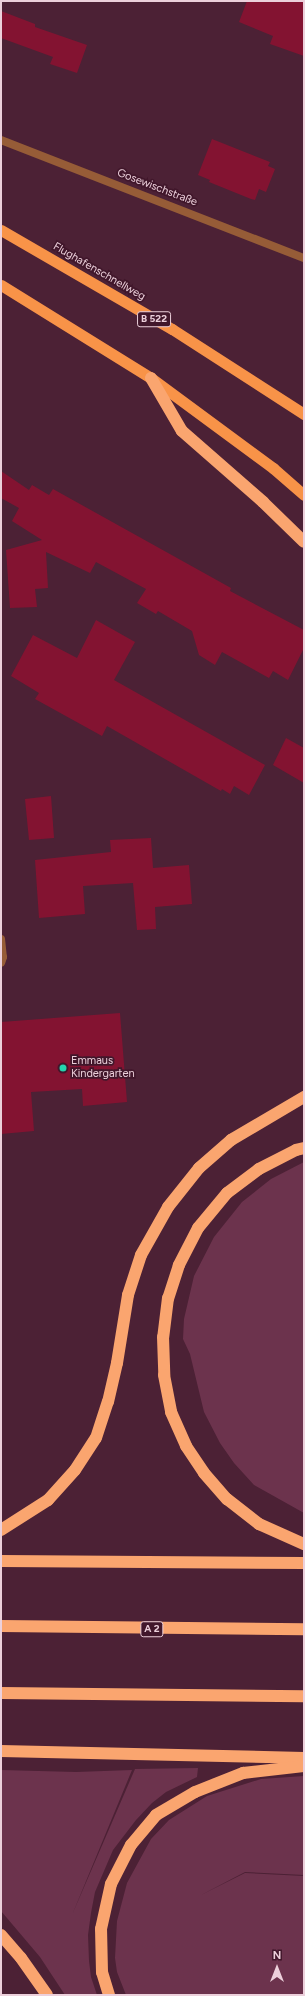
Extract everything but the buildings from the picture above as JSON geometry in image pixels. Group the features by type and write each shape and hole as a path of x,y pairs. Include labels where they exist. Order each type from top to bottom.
{"highway":[{"name":"Flughafenschnellweg","path":"1,230 172,329 304,414"},
{"path":"1,285 151,378 273,468 304,496"},
{"path":"151,378 182,430 263,502 304,542"},
{"path":"1,1530 48,1500 75,1470 96,1438 108,1402 117,1363 128,1295 141,1255 168,1207 199,1168 230,1140 304,1097"},
{"path":"304,1148 296,1150 259,1169 233,1188 227,1193 198,1228 179,1265 168,1298 163,1337 164,1375 171,1412 186,1446 204,1473 227,1499 259,1524 304,1544"},
{"path":"1,1561 304,1563"},
{"name":"A 2","path":"1,1626 174,1629 304,1628"},
{"path":"1,1693 304,1696"},
{"path":"1,1751 304,1758"},
{"path":"109,1995 102,1972 101,1929 111,1884 131,1845 156,1815 195,1792 243,1773 304,1766"},
{"path":"1,1935 21,1958 47,1995"}],"street":[{"name":"Gosewischstraße","path":"1,140 304,258"},
{"path":"1,939 1,963"}],"shaded area":[{"path":"304,1162 304,1513 254,1485 234,1463 220,1443 204,1412 190,1354 183,1339 184,1319 194,1276 214,1237 242,1202 271,1179"},
{"path":"198,1768 197,1777 166,1792 152,1803 136,1820 113,1850 95,1892 88,1935 91,1977 97,1995 65,1995 40,1957 1,1911 1,1770 76,1772 132,1770 72,1915 135,1769"},
{"path":"304,1776 304,1875 245,1872 201,1895 245,1873 304,1876 304,1995 126,1995 117,1972 115,1958 117,1921 127,1883 151,1839 169,1820 207,1796 261,1779"}],"place":[{"name":"Emmaus Kindergarten","path":"63,1068"}]}
